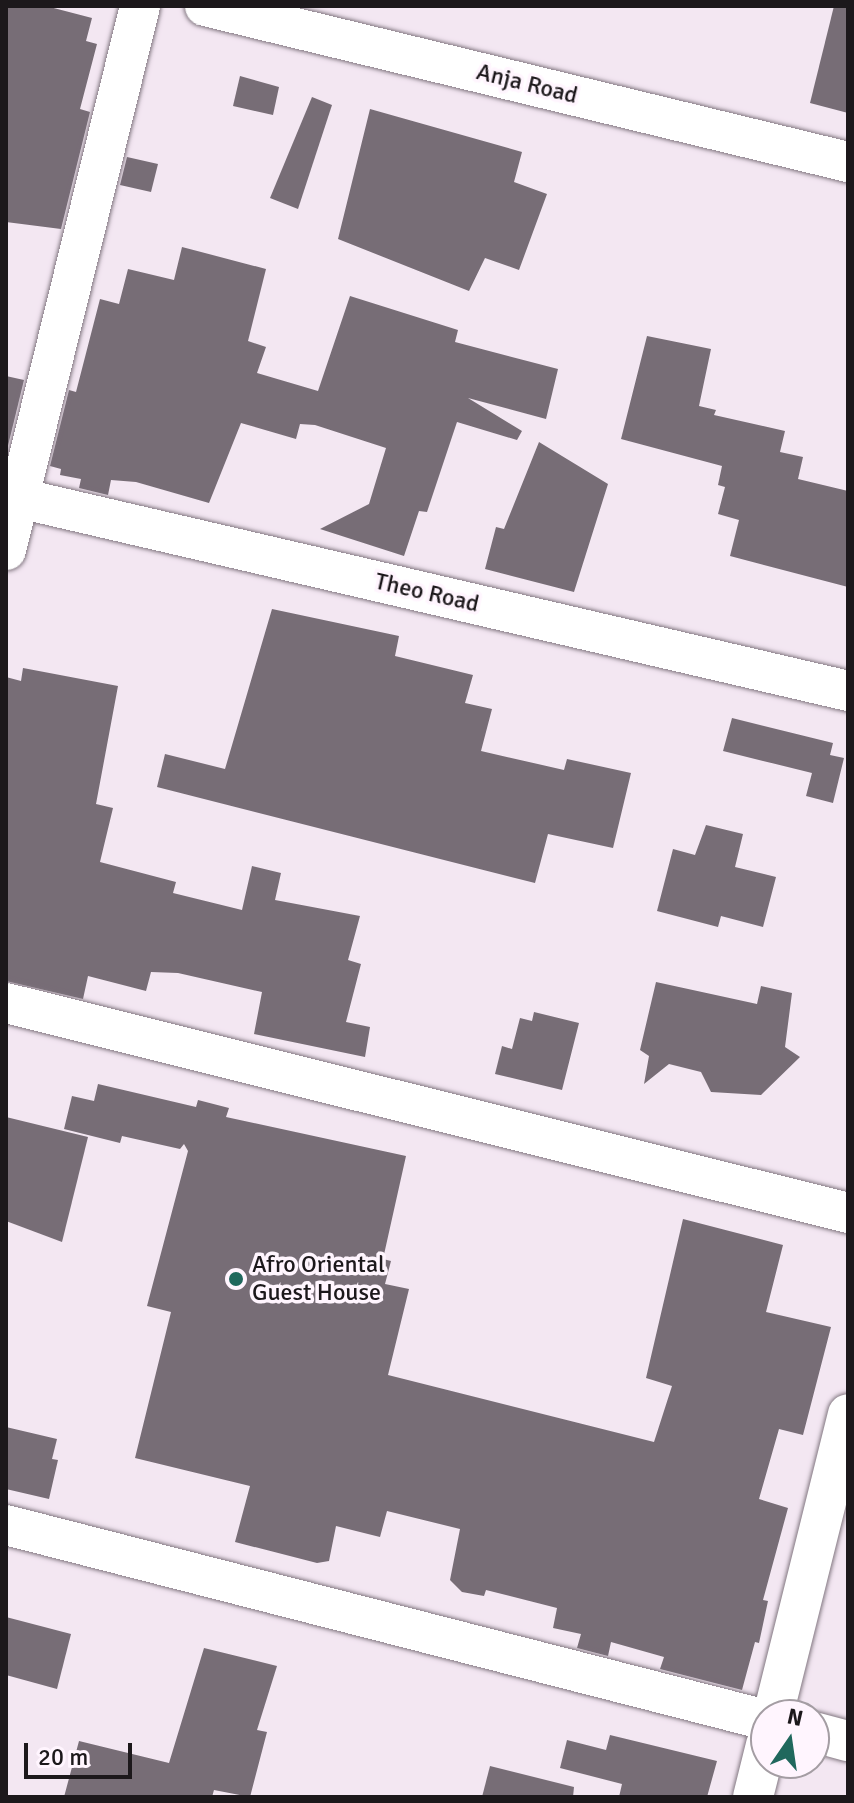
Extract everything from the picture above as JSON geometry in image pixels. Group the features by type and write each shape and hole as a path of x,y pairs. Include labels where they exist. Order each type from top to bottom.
{"street":[{"path":"6,550 12,496 140,6"},
{"name":"Anja Road","path":"205,6 848,162"},
{"name":"Theo Road","path":"12,496 848,691"},
{"path":"6,1003 848,1213"},
{"path":"777,1699 848,1414"},
{"path":"6,1525 750,1716"}],"building":[{"path":"6,6 46,6 92,18 86,41 97,44 80,109 90,112 61,229 6,222"},
{"path":"834,6 848,6 848,113 810,103"},
{"path":"240,76 279,87 273,115 233,106"},
{"path":"312,97 332,105 298,209 270,198"},
{"path":"370,109 522,152 514,182 547,194 519,270 485,258 469,291 338,239"},
{"path":"127,157 158,164 151,192 120,185"},
{"path":"182,247 266,269 248,341 266,347 257,373 318,391 350,296 458,330 455,342 558,369 546,419 468,398 522,431 517,440 457,422 427,512 419,511 404,556 320,529 369,504 386,448 315,425 300,424 296,439 241,423 209,503 136,482 111,480 108,495 79,488 81,479 60,475 61,469 50,466 69,390 76,392 100,299 119,304 128,269 174,280"},
{"path":"647,336 711,349 699,406 716,410 714,415 785,431 780,452 803,457 798,479 848,491 848,587 730,556 739,520 718,514 725,487 718,485 722,466 621,439"},
{"path":"6,376 24,380 6,454"},
{"path":"539,442 608,484 574,592 485,569 496,527 504,529"},
{"path":"272,609 399,636 395,656 473,675 465,703 492,709 481,751 564,770 567,759 631,773 613,848 548,834 535,883 157,787 165,754 225,769"},
{"path":"23,668 118,686 96,804 113,808 100,862 176,882 173,893 242,910 252,866 281,873 275,900 360,916 348,960 361,964 346,1022 370,1027 365,1057 254,1034 262,992 178,973 151,972 146,991 88,976 83,999 6,981 6,677 21,681"},
{"path":"732,718 833,743 830,755 844,758 833,803 806,796 812,773 723,751"},
{"path":"706,825 743,834 735,867 776,877 763,927 721,916 718,927 657,911 673,849 695,855"},
{"path":"656,982 757,1004 761,986 792,993 785,1047 800,1057 761,1095 711,1092 701,1072 669,1064 644,1084 649,1056 640,1050"},
{"path":"534,1012 579,1023 562,1090 495,1074 502,1046 512,1049 520,1018 532,1021"},
{"path":"98,1084 196,1107 198,1100 229,1108 226,1117 406,1156 383,1259 391,1261 385,1284 409,1289 388,1375 654,1442 672,1386 646,1378 683,1219 783,1245 766,1312 831,1327 803,1435 779,1429 759,1499 788,1508 763,1600 768,1601 759,1643 755,1642 742,1690 660,1669 664,1657 611,1642 608,1656 577,1648 581,1634 553,1628 557,1608 486,1590 484,1596 462,1592 450,1580 460,1529 387,1511 380,1537 336,1526 329,1561 317,1563 235,1542 250,1486 135,1458 171,1312 147,1306 188,1151 184,1144 180,1149 122,1136 120,1143 64,1129 72,1096 94,1101"},
{"path":"6,1117 88,1137 62,1242 6,1221"},
{"path":"6,1427 57,1439 52,1459 58,1460 49,1499 6,1489"},
{"path":"6,1617 71,1634 57,1689 6,1675"},
{"path":"204,1648 277,1666 257,1730 267,1732 250,1797 214,1790 212,1797 64,1797 79,1741 169,1763"},
{"path":"610,1735 717,1761 707,1797 619,1797 622,1784 560,1768 567,1740 606,1750"},
{"path":"490,1766 574,1787 573,1797 482,1797"}],"place":[{"name":"Afro Oriental Guest House","path":"236,1279"}]}
